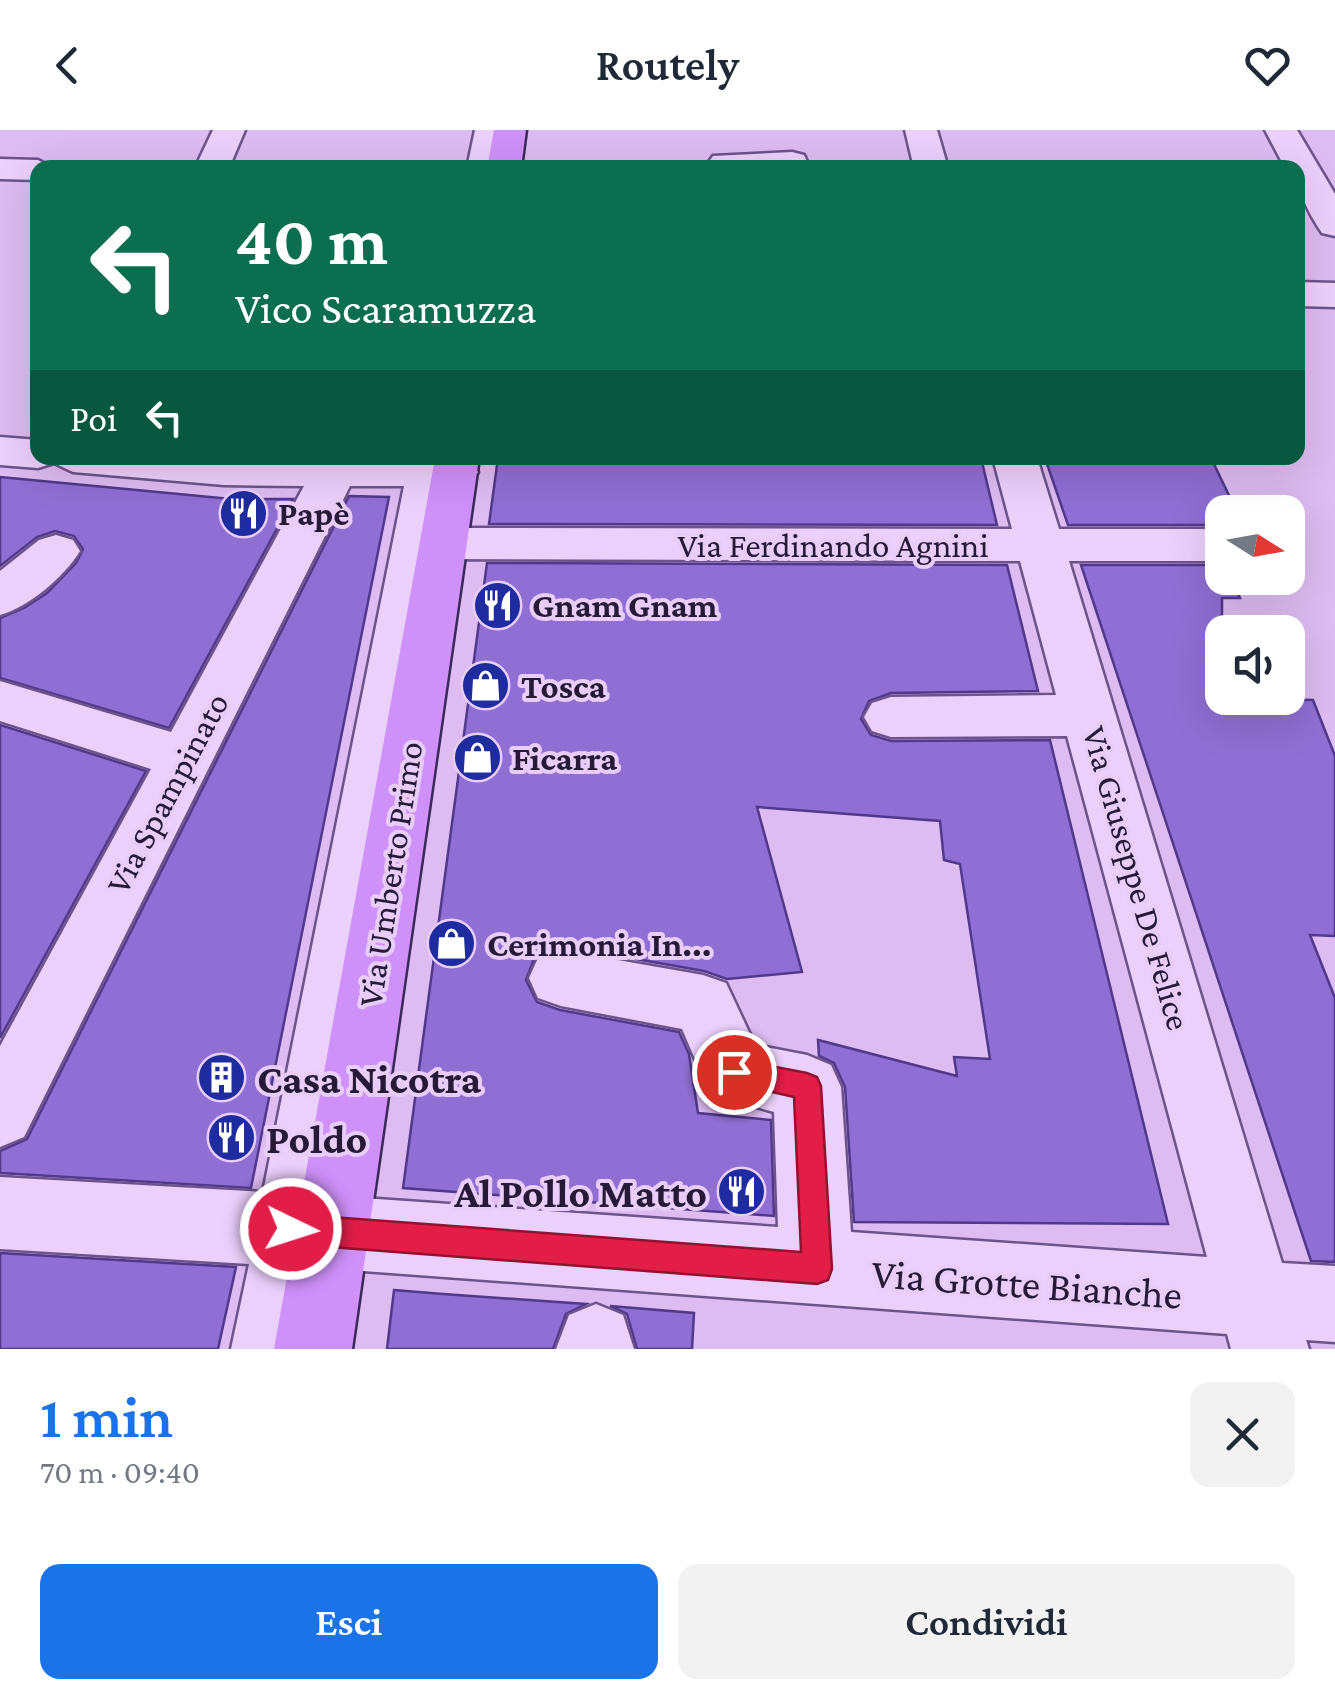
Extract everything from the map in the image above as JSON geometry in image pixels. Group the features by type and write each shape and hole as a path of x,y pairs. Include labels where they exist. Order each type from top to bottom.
{"main road":[{"path":"505,160 510,130"},
{"name":"Via Umberto Primo","path":"314,1349 312,1230 444,544 443,465"}],"street":[{"path":"216,160 230,130"},
{"path":"485,160 491,130"},
{"path":"920,130 929,160"},
{"path":"1280,130 1298,160"},
{"path":"0,169 30,170"},
{"path":"1305,173 1335,224"},
{"path":"1305,294 1335,295"},
{"path":"0,451 30,453"},
{"path":"240,465 334,472 443,465 312,1230 270,1349"},
{"name":"Via Giuseppe De Felice","path":"1017,465 1263,1324"},
{"name":"Via Spampinato","path":"0,1114 334,472"},
{"name":"Via Ferdinando Agnini","path":"444,544 1205,545"},
{"path":"0,598 56,551"},
{"path":"0,701 185,758"},
{"path":"890,717 1090,715"},
{"path":"561,978 703,1004 734,1072 807,1086 817,1269"},
{"name":"Via Grotte Bianche","path":"0,1213 312,1230 817,1269 1263,1324 1335,1304"}],"building":[{"path":"497,465 983,465 997,525 489,524"},
{"path":"1047,465 1214,465 1229,495 1205,495 1205,525 1068,525"},
{"path":"0,477 231,499 293,499 169,728 0,678 0,618 47,593 76,563 83,549 74,536 55,531 37,537 0,566"},
{"path":"349,496 389,497 251,1188 0,1173 0,1151 27,1139"},
{"path":"487,563 1007,565 1038,691 891,693 869,701 861,719 871,735 891,741 1050,740 1168,1224 854,1222 845,1087 834,1063 819,1056 818,1040 957,1076 954,1057 990,1059 960,864 944,860 940,821 757,807 802,972 727,979 704,971 562,946 535,956 526,980 537,1002 560,1010 679,1032 689,1054 698,1113 771,1120 774,1216 403,1188"},
{"path":"1081,565 1205,565 1205,595 1240,598 1222,598 1222,615 1205,615 1205,715 1305,715 1305,700 1313,700 1335,756 1335,936 1310,935 1335,998 1335,1262 1311,1261"},
{"path":"0,725 146,771 0,1038"},
{"path":"0,1253 236,1267 218,1349 0,1349"},
{"path":"394,1290 586,1304 566,1314 553,1349 387,1349"},
{"path":"610,1306 694,1313 692,1349 637,1349 627,1314"}],"place":[{"name":"Papè","path":"243,513"},
{"name":"Gnam Gnam","path":"497,605"},
{"name":"Tosca","path":"486,686"},
{"name":"Ficarra","path":"477,758"},
{"name":"Cerimonia In...","path":"452,944"},
{"name":"Casa Nicotra","path":"222,1078"},
{"name":"Poldo","path":"231,1138"},
{"name":"Al Pollo Matto","path":"742,1192"}],"route":[{"path":"291,1229 817,1269 807,1086 734,1072"}]}
